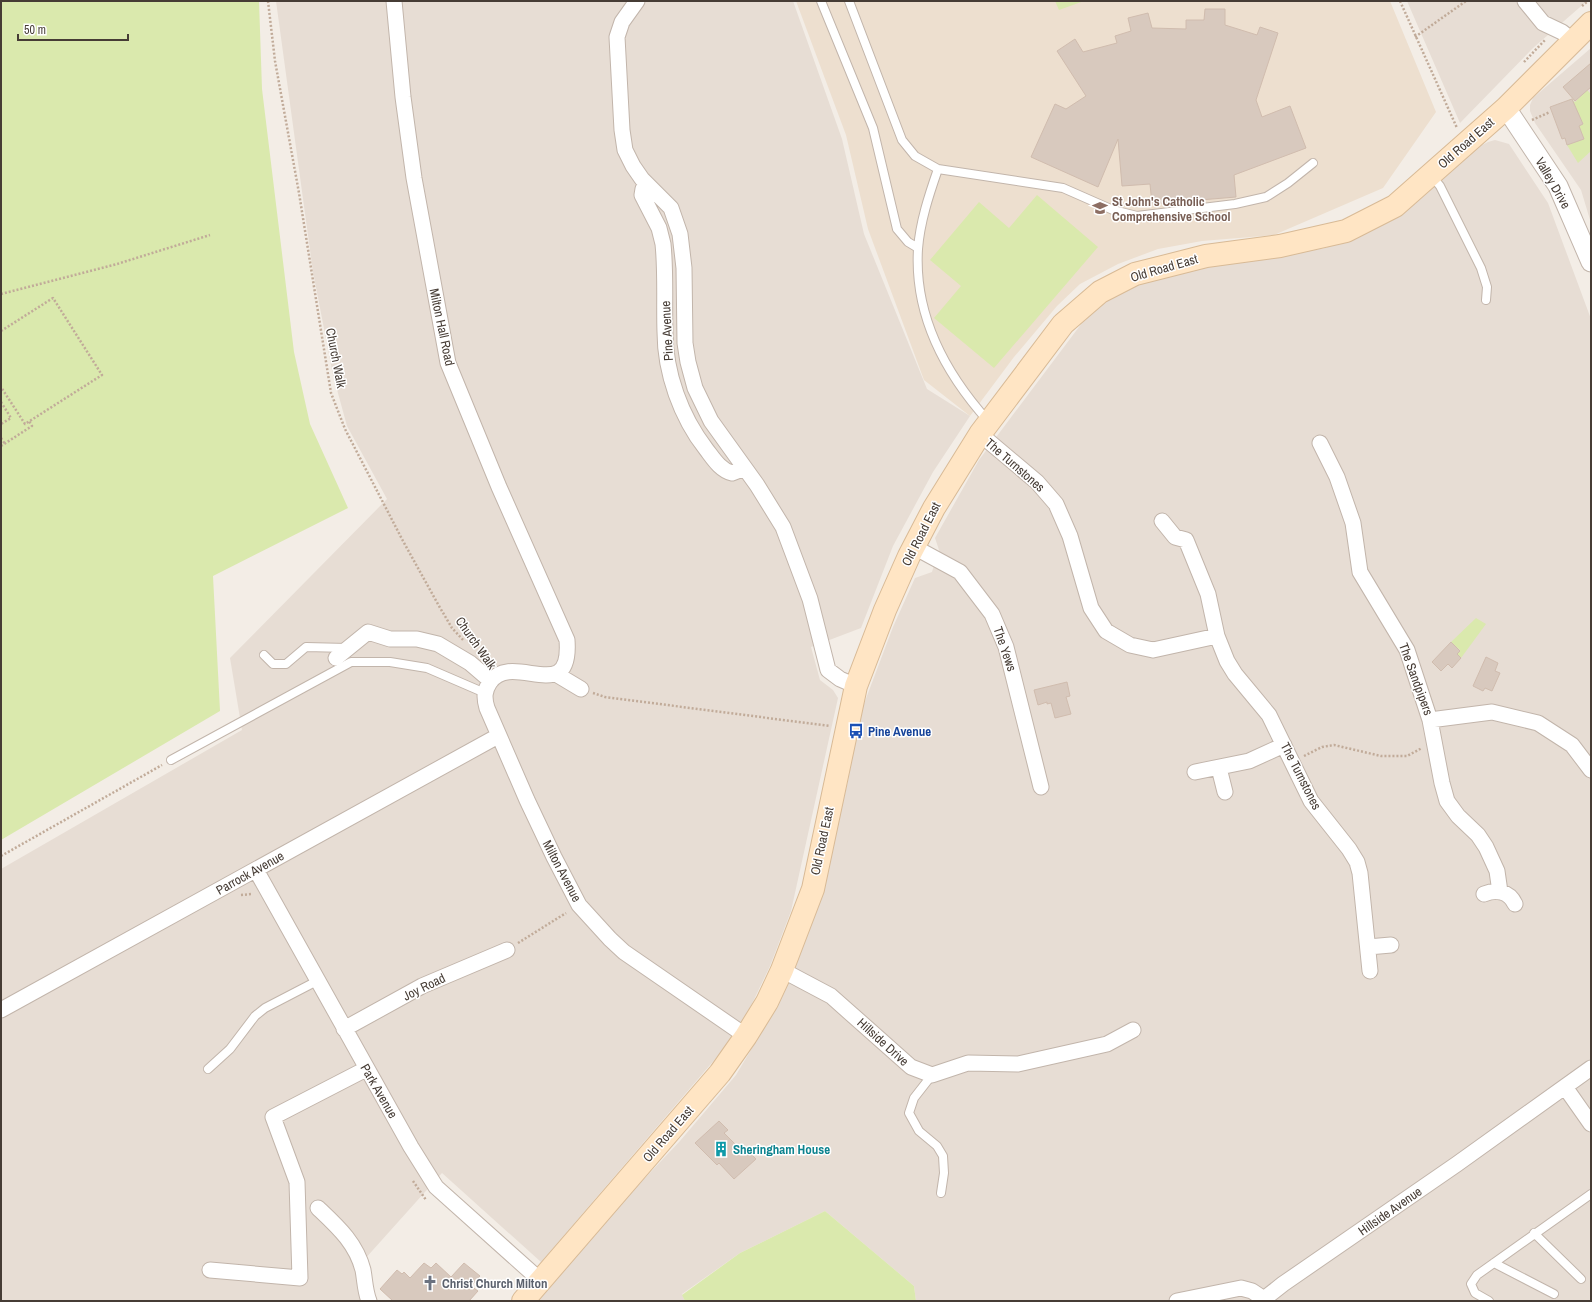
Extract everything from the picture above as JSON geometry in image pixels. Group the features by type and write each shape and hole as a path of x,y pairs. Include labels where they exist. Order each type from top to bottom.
{"main road":[{"name":"Old Road East","path":"523,1301 720,1073 746,1036 767,1002 782,970 813,889 856,686 885,610 914,547 947,486 984,428 1063,324 1100,292 1135,274 1206,256 1280,246 1346,231 1394,206 1506,108 1572,40 1591,23"}],"street":[{"name":"Milton Hall Road","path":"394,1 403,97 414,178 448,363 499,487 567,640 567,660 564,669 556,674"},
{"name":"Pine Avenue","path":"637,1 622,22 617,43 623,144 632,166 647,184 671,208 680,234 684,268 685,343 695,388 711,421 773,508 789,542 810,599 828,670 840,679 856,686"},
{"path":"1525,1 1545,24 1562,32 1572,40"},
{"name":"Valley Drive","path":"1506,108 1558,186 1590,253"},
{"name":"Pine Avenue","path":"647,184 643,189 642,195 657,224 663,244 665,341 674,387 696,436 719,465 726,472 732,473 745,468"},
{"name":"The Turnstones","path":"984,428 1037,482 1056,504 1070,536 1091,608 1106,631 1130,645 1153,650 1217,636"},
{"name":"The Sandpipers","path":"1320,442 1336,477 1353,523 1360,572 1408,650 1430,720 1441,780 1447,801 1458,816 1478,835 1486,847 1497,871 1500,892"},
{"name":"The Turnstones","path":"1162,521 1175,537 1186,540 1208,594 1217,636 1231,668 1269,715 1313,804 1346,844 1357,862 1360,873 1370,970"},
{"name":"The Yews","path":"914,547 960,572 992,614 1006,646 1041,787"},
{"path":"336,658 372,628 390,639 417,640 438,644 468,661 488,687 496,676 507,672 544,675 556,674 581,690"},
{"name":"Milton Avenue","path":"488,687 486,705 498,736 554,858 579,905 624,952 746,1036"},
{"path":"1430,720 1492,712 1538,723 1572,745 1591,770"},
{"name":"Parrock Avenue","path":"1,1010 498,736"},
{"path":"1195,772 1249,761 1284,745"},
{"path":"1219,768 1225,792"},
{"name":"Park Avenue","path":"256,870 366,1069 436,1187 541,1281"},
{"path":"1484,894 1492,891 1500,892 1511,896 1515,904"},
{"path":"1368,947 1391,945"},
{"name":"Joy Road","path":"344,1029 422,986 507,950"},
{"name":"Hillside Drive","path":"782,970 831,996 911,1067 932,1075"},
{"path":"932,1075 968,1062 1018,1064 1107,1044 1133,1030"},
{"name":"Hillside Avenue","path":"1177,1301 1230,1289 1241,1288 1271,1298 1591,1068"},
{"path":"210,1270 300,1278 297,1182 273,1117 366,1069"},
{"path":"1565,1087 1591,1124"},
{"path":"318,1208 345,1233 356,1250 363,1270 369,1301"}],"lane":[{"path":"822,1 873,128 897,229 908,242 918,248"},
{"path":"849,1 902,140 915,156 938,170 1063,188 1113,210 1137,216 1235,204 1266,197 1288,183 1313,163"},
{"path":"938,170 925,212 918,248 918,282 929,329 945,363 969,400 984,428"},
{"path":"1430,175 1440,186 1482,268 1487,287 1486,300"},
{"path":"264,655 273,664 283,665 306,646 345,647 348,649"},
{"path":"171,760 352,662 390,662 428,668 488,687"},
{"path":"208,1069 230,1049 255,1016 265,1008 317,981"},
{"path":"932,1075 914,1098 910,1113 919,1131 937,1146 943,1156 944,1172 941,1193"},
{"path":"1489,1301 1475,1293 1471,1284 1477,1275 1534,1233 1591,1194"},
{"path":"1534,1233 1581,1279"},
{"path":"1494,1263 1554,1294"}],"path":[{"name":"Church Walk","path":"268,1 275,61 300,200 331,393 346,429 403,541 449,623 468,646"},
{"path":"1400,1 1458,129"},
{"path":"1415,37 1466,1"},
{"path":"1530,121 1550,112"},
{"path":"1,294 117,264 210,235"},
{"path":"1,331 53,298 102,375 25,424 1,387"},
{"path":"1,402 11,418 1,424"},
{"path":"1,446 32,426 29,421"},
{"path":"1,438 5,444"},
{"path":"581,690 605,697 846,728"},
{"path":"1294,766 1302,757 1330,745 1346,746 1377,755 1405,756 1435,742"},
{"path":"1,856 171,760"},
{"path":"236,897 250,893 254,898"},
{"path":"507,950 579,905"},
{"path":"411,1177 420,1194 429,1203"}],"shaded area":[{"path":"276,1 793,1 842,139 864,234 927,389 970,416 933,472 893,546 861,628 811,647 820,680 833,690 838,698 791,911 770,966 748,1012 722,1051 541,1262 442,1173 355,1270 364,1301 1,1301 1,869 242,730 230,658 387,499 347,426 333,375 313,272"},
{"name":"St John's Catholic Comprehensive School","path":"796,1 1390,1 1436,112 1383,188 1274,235 1202,241 1158,249 1118,264 1080,284 1057,306 1014,357 970,416 924,380 868,229 846,135"},
{"path":"1407,1 1587,1 1533,48 1460,123"},
{"path":"1591,48 1591,223 1581,190 1535,123 1530,111 1530,105 1533,98"},
{"path":"1495,140 1509,144 1548,203 1591,319 1591,1301 916,1301 914,1286 825,1211 740,1253 682,1294 685,1301 537,1301 629,1195 680,1141 736,1075 779,1003 795,969 826,874 848,781 859,717 893,627 915,578 932,572 939,550 935,538 979,460 1088,315 1113,296 1140,282 1178,270 1279,257 1325,248 1383,223 1421,199 1478,147"}],"green space":[{"path":"1,1 259,1 262,89 294,352 310,424 348,508 213,576 220,711 1,840"},
{"path":"1055,1 1084,1 1059,10"},
{"path":"1587,90 1591,94 1591,151 1578,163 1567,145 1584,139 1579,126 1583,124 1569,101 1570,99 1575,102"},
{"path":"1037,195 1098,247 994,368 934,318 961,286 930,260 979,202 1009,228"},
{"path":"1476,618 1486,624 1461,658 1457,654 1460,650 1451,642"},
{"path":"825,1211 914,1286 916,1301 685,1301 682,1295 740,1253"}],"building":[{"path":"1205,9 1225,9 1225,25 1257,35 1260,27 1278,33 1256,100 1262,117 1290,106 1306,148 1234,175 1236,197 1152,204 1150,184 1122,186 1118,139 1098,187 1031,157 1055,104 1066,109 1086,96 1057,51 1075,39 1083,52 1117,43 1115,36 1131,31 1128,18 1148,13 1152,28 1186,29 1186,20 1204,20"},
{"path":"1591,63 1591,87 1575,101 1563,87"},
{"path":"1572,99 1583,124 1579,126 1584,139 1567,145 1565,138 1562,139 1550,107"},
{"path":"1451,642 1460,651 1457,654 1461,658 1452,668 1448,664 1441,671 1432,662"},
{"path":"1486,657 1498,663 1495,671 1500,673 1492,691 1485,688 1483,691 1473,686"},
{"path":"1067,682 1070,696 1066,697 1071,714 1055,718 1051,703 1047,704 1047,702 1038,705 1034,690"},
{"name":"Sheringham House","path":"719,1121 728,1130 724,1133 742,1151 745,1148 756,1159 734,1179 719,1163 717,1165 695,1143"},
{"name":"Christ Church Milton","path":"424,1263 431,1268 436,1263 451,1277 464,1263 480,1276 471,1286 478,1291 469,1301 393,1301 380,1289 397,1270 402,1274 404,1272 410,1278"}],"place":[{"name":"St John's Catholic Comprehensive School","path":"1100,208"},
{"name":"Pine Avenue","path":"856,731"},
{"name":"Sheringham House","path":"721,1149"},
{"name":"Christ Church Milton","path":"430,1283"}]}
